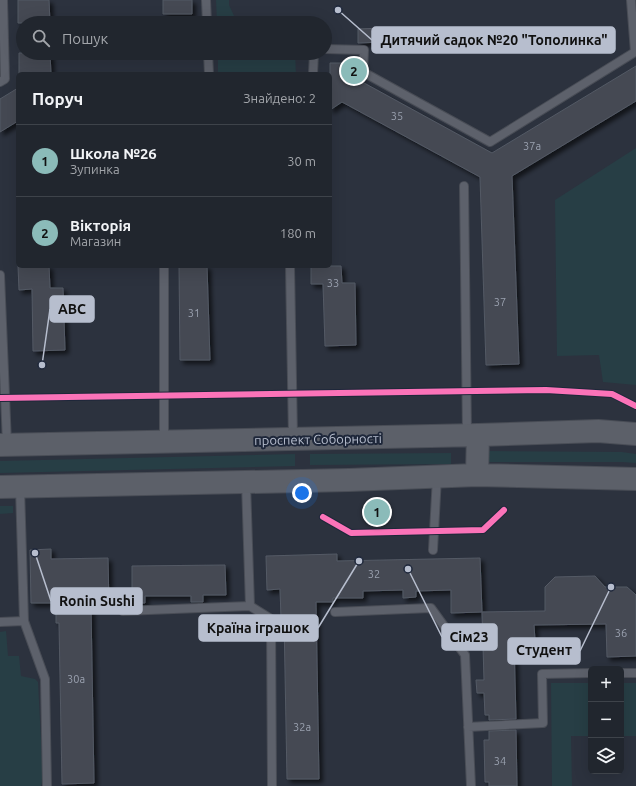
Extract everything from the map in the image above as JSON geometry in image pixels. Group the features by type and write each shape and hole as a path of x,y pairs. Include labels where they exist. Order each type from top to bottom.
{"main road":[{"name":"проспект Соборності","path":"4,445 472,436 598,432 636,434"},
{"path":"472,436 477,475"},
{"path":"10,487 477,475 636,479"}],"lane":[{"path":"0,82 5,79 3,0"},
{"path":"206,0 207,16"},
{"path":"332,49 364,50 363,72 490,142 635,52 631,0"},
{"path":"208,60 209,72"},
{"path":"313,72 314,60"},
{"path":"464,186 472,436"},
{"path":"164,268 164,442"},
{"path":"290,268 293,439"},
{"path":"0,275 4,445"},
{"path":"433,550 437,476"},
{"path":"246,482 250,606"},
{"path":"10,487 24,621 44,679 47,786"},
{"path":"123,611 250,606 271,619 272,786"},
{"path":"335,612 431,608 465,655 471,786"},
{"path":"0,622 24,621"},
{"path":"624,673 636,672"},
{"path":"468,727 543,723 542,674 588,673"}],"shaded area":[{"path":"216,0 229,0 229,5 234,16 217,16"},
{"path":"218,60 295,60 296,72 218,72"},
{"path":"636,148 636,385 603,382 599,355 557,356 555,200"},
{"path":"485,451 622,452 636,454 636,463 485,462"},
{"path":"451,453 451,464 310,465 310,454"},
{"path":"295,454 295,466 0,473 0,461"},
{"path":"0,506 13,506 13,513 0,514"},
{"path":"6,631 8,656 19,656 21,676 35,679 38,682 43,779 41,786 0,786 0,632"},
{"path":"551,683 588,683 588,736 571,736 572,786 552,786"},
{"path":"624,683 636,683 636,736 624,736"}],"building":[{"path":"18,0 49,0 50,16 18,16"},
{"path":"163,0 192,0 192,14 163,14"},
{"path":"383,28 383,42 358,43 358,29"},
{"path":"19,60 50,60 51,72 19,72"},
{"path":"330,63 354,63 355,78 492,153 636,66 636,101 512,176 519,364 486,365 480,177 342,102 332,109 332,72 330,72"},
{"path":"16,89 16,122 0,132 0,99"},
{"path":"332,266 341,266 342,283 355,283 356,345 325,346 323,284 311,284 311,268 332,268"},
{"path":"18,268 49,268 50,288 63,288 65,350 33,351 32,289 19,290"},
{"path":"179,268 207,268 210,360 180,360"},
{"path":"51,549 51,559 108,558 109,607 91,607 94,783 62,784 59,623 56,623 56,603 31,603 30,550"},
{"path":"337,554 337,561 480,558 482,612 451,613 451,590 416,591 416,597 403,598 403,590 363,591 363,598 333,598 333,602 316,602 319,779 287,779 284,618 281,618 280,589 267,590 266,556"},
{"path":"225,565 226,595 203,595 203,602 191,602 191,596 145,596 145,603 132,603 132,566"},
{"path":"595,576 605,587 627,587 636,595 636,656 607,657 606,624 534,625 535,640 514,641 516,719 489,720 489,715 485,715 484,693 477,693 476,680 484,680 482,612 545,611 545,587 555,577"},
{"path":"516,730 517,786 489,786 489,782 485,782 484,740 489,740 489,731"}],"cycle path":[{"path":"0,398 546,390 612,394 636,406"},
{"path":"323,517 351,533 483,530 504,510"}],"place":[{"name":"Дитячий садок №20 \"Тополинка\"","path":"338,10"},
{"name":"Вікторія","path":"354,71"},
{"name":"АВС","path":"42,365"},
{"name":"Школа №26","path":"377,512"},
{"name":"Ronin Sushi","path":"35,553"},
{"name":"Країна іграшок","path":"359,561"},
{"name":"Сім23","path":"408,569"},
{"name":"Студент","path":"611,587"}]}
